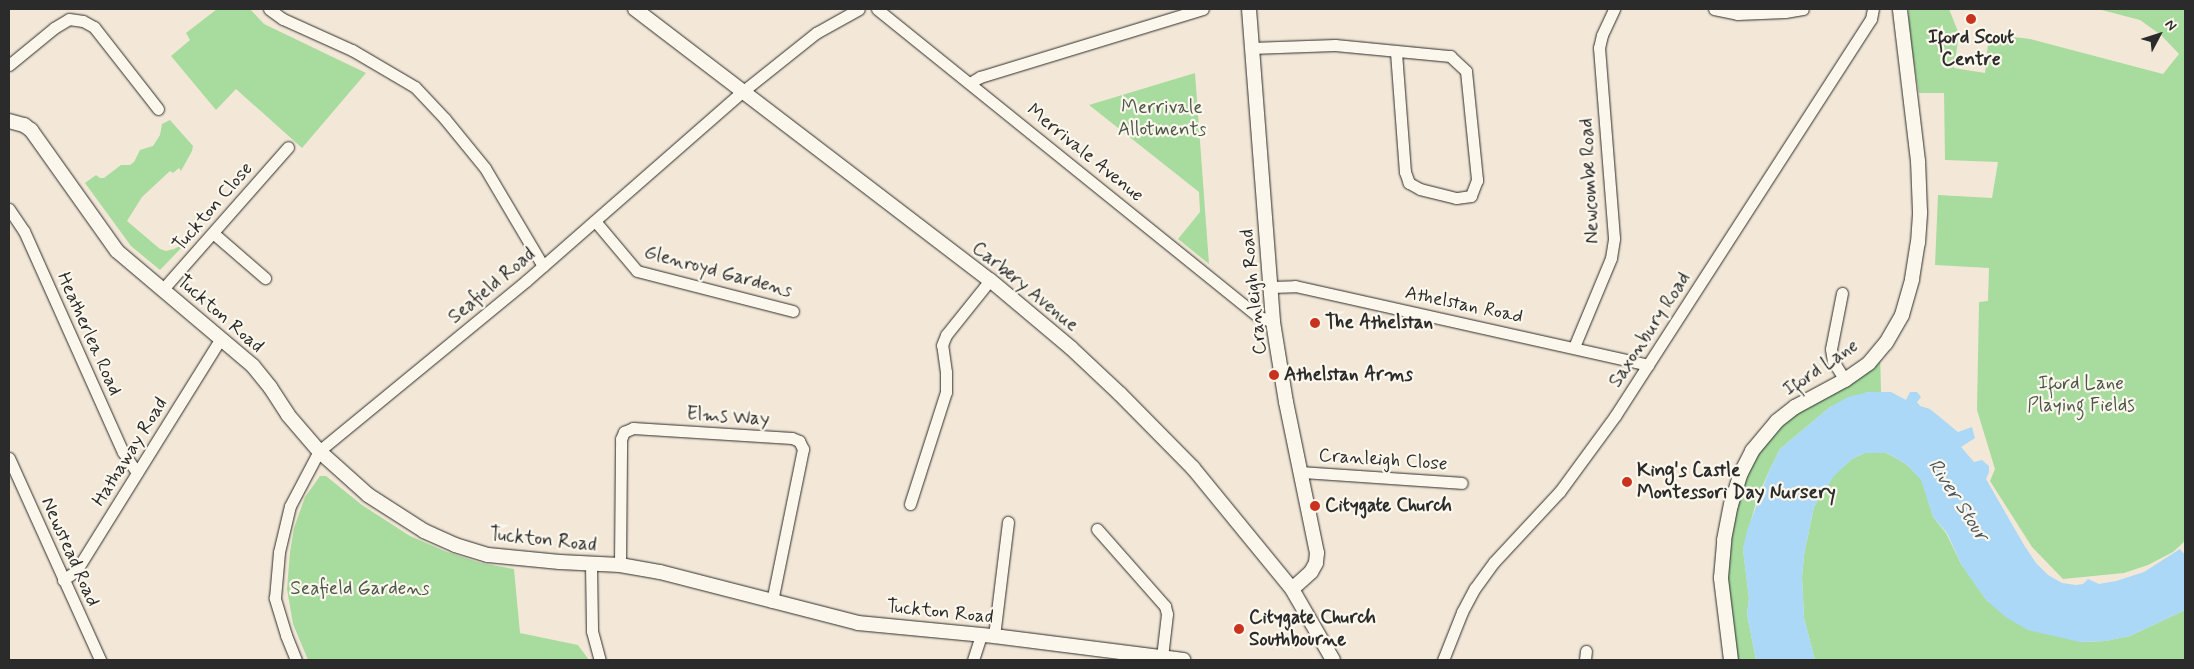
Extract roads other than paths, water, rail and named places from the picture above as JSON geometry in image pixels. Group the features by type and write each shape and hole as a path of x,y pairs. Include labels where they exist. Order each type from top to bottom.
{"street":[{"path":"269,9 283,19 352,50 415,87 445,119 484,168 543,266"},
{"name":"Carbery Avenue","path":"635,9 990,280 1071,348 1156,430 1224,504 1292,589 1329,659"},
{"name":"Seafield Road","path":"296,660 275,598 279,552 290,506 319,451 543,266 742,92 816,33 859,9"},
{"name":"Merrivale Avenue","path":"876,9 1258,316 1273,322"},
{"path":"970,83 980,77 1203,9"},
{"name":"Cranleigh Road","path":"1249,9 1273,322 1286,402 1317,553 1316,563 1311,572 1292,589"},
{"name":"Newcombe Road","path":"1574,347 1611,258 1614,238 1600,48 1602,34 1614,9"},
{"path":"1714,9 1737,14 1786,12 1803,9"},
{"name":"Saxonbury Road","path":"1443,660 1462,612 1475,588 1494,562 1560,490 1615,416 1871,19 1874,9"},
{"name":"Iford Lane","path":"1731,660 1721,578 1724,540 1731,505 1741,473 1752,451 1777,421 1795,408 1845,380 1869,363 1886,343 1902,315 1918,243 1920,212 1918,161 1900,9"},
{"path":"9,64 54,28 69,19 83,21 94,27 158,109"},
{"path":"1251,48 1335,45 1450,56 1466,71 1477,180 1471,196 1456,198 1420,189 1409,183 1405,172 1396,51"},
{"name":"Tuckton Road","path":"9,121 24,124 31,130 117,252 253,366 270,387 288,415 319,451 368,495 424,531 454,544 488,555 620,566 679,577 858,623 987,636 1183,660"},
{"name":"Tuckton Close","path":"163,289 288,147"},
{"name":"Heatherlea Road","path":"9,210 24,231 123,452 137,473"},
{"name":"Glenroyd Gardens","path":"595,221 637,271 792,311"},
{"path":"212,233 265,278"},
{"path":"910,504 946,392 946,372 942,346 946,335 990,280"},
{"name":"Athelstan Road","path":"1271,286 1295,286 1648,365"},
{"path":"1842,293 1831,349 1833,362 1845,380"},
{"name":"Hathaway Road","path":"63,580 76,571 221,338"},
{"name":"Elms Way","path":"620,566 621,439 624,432 633,428 792,438 799,441 803,450 772,602"},
{"name":"Newstead Road","path":"9,458 100,660"},
{"name":"Cranleigh Close","path":"1301,472 1462,483"},
{"path":"973,660 987,636 1008,522"},
{"path":"1097,529 1165,606 1167,614 1162,657"},
{"path":"590,564 592,631 600,660"}],"water":[{"name":"River Stour","path":"1868,392 1891,392 1906,400 1910,392 1917,392 1921,397 1917,402 1920,406 1930,409 1958,432 1972,427 1975,438 1961,447 1974,462 1982,460 1989,466 1986,479 2024,545 2036,563 2048,575 2062,583 2076,585 2083,584 2088,579 2099,584 2116,581 2144,572 2180,549 2185,555 2185,610 2130,636 2105,641 2080,642 2028,630 2007,618 1987,601 1976,586 1961,564 1947,533 1933,517 1921,480 1907,465 1886,453 1865,453 1852,459 1834,476 1814,507 1804,555 1802,577 1804,618 1815,660 1756,660 1747,614 1749,599 1743,549 1747,531 1769,471 1780,449 1830,407 1848,397"}],"place":[{"name":"Iford Scout Centre","path":"1971,19"},
{"name":"The Athelstan","path":"1315,323"},
{"name":"Athelstan Arms","path":"1274,375"},
{"name":"King's Castle Montessori Day Nursery","path":"1627,482"},
{"name":"Citygate Church","path":"1315,506"},
{"name":"Citygate Church Southbourne","path":"1239,629"}],"park label":[{"name":"Merrivale Allotments","path":"1162,119"},
{"name":"Iford Lane Playing Fields","path":"2081,395"},
{"name":"Seafield Gardens","path":"360,589"}]}
